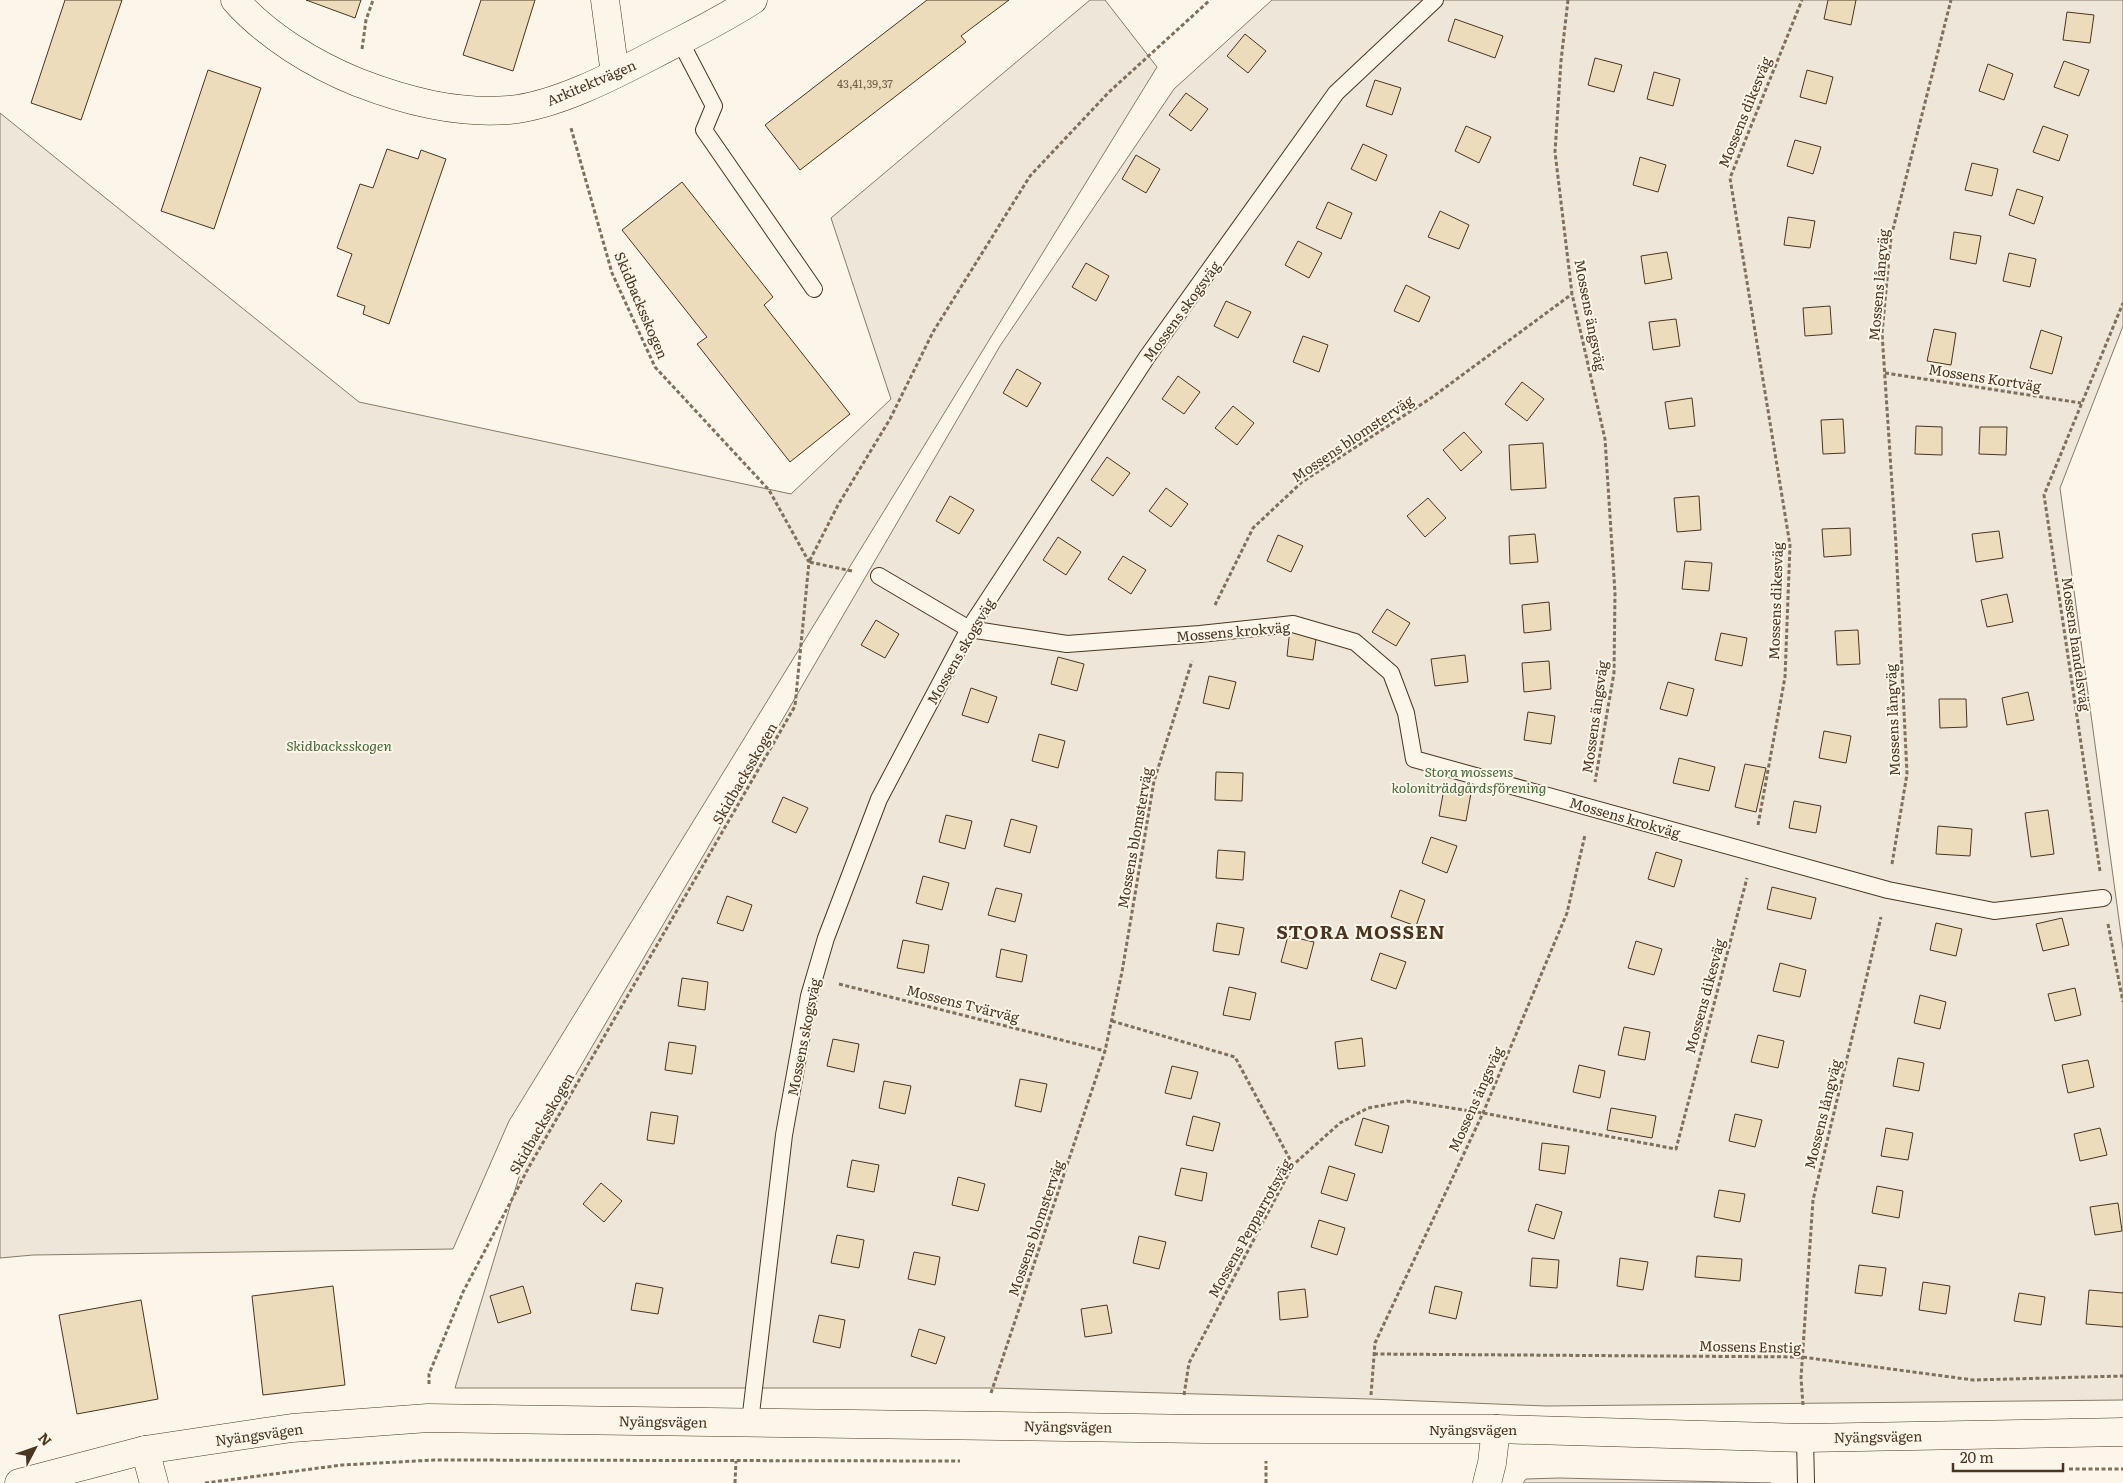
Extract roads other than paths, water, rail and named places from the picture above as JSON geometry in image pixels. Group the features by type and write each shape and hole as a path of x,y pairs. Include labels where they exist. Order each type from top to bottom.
{"street":[{"name":"Arkitektvägen","path":"235,0 290,47 336,73 387,94 460,111 510,110 549,101 615,74 728,17 753,0"},
{"path":"605,0 615,74"},
{"name":"Nyängsvägen","path":"19,1483 145,1450 292,1428 428,1418 1178,1428 1496,1429 1805,1438 2123,1432"},
{"path":"1488,1483 1496,1429"},
{"path":"145,1450 154,1483"}],"lane":[{"name":"Mossens skogsväg","path":"750,1422 784,1135 809,996 826,938 879,800 969,629 1147,357 1336,93 1435,0"},
{"path":"680,41 714,106 704,130 814,289"},
{"name":"Mossens krokväg","path":"879,576 969,629 1067,644 1200,634 1293,624 1355,642 1391,673 1406,713 1414,759 1591,806 1753,854 1888,890 1994,911 2104,898"},
{"path":"1805,1438 1806,1483"}],"district":[{"name":"STORA MOSSEN","path":"1361,931"}],"park label":[{"name":"Skidbacksskogen","path":"339,745"},
{"name":"Stora mossens koloniträdgårdsförening","path":"1469,780"}]}
